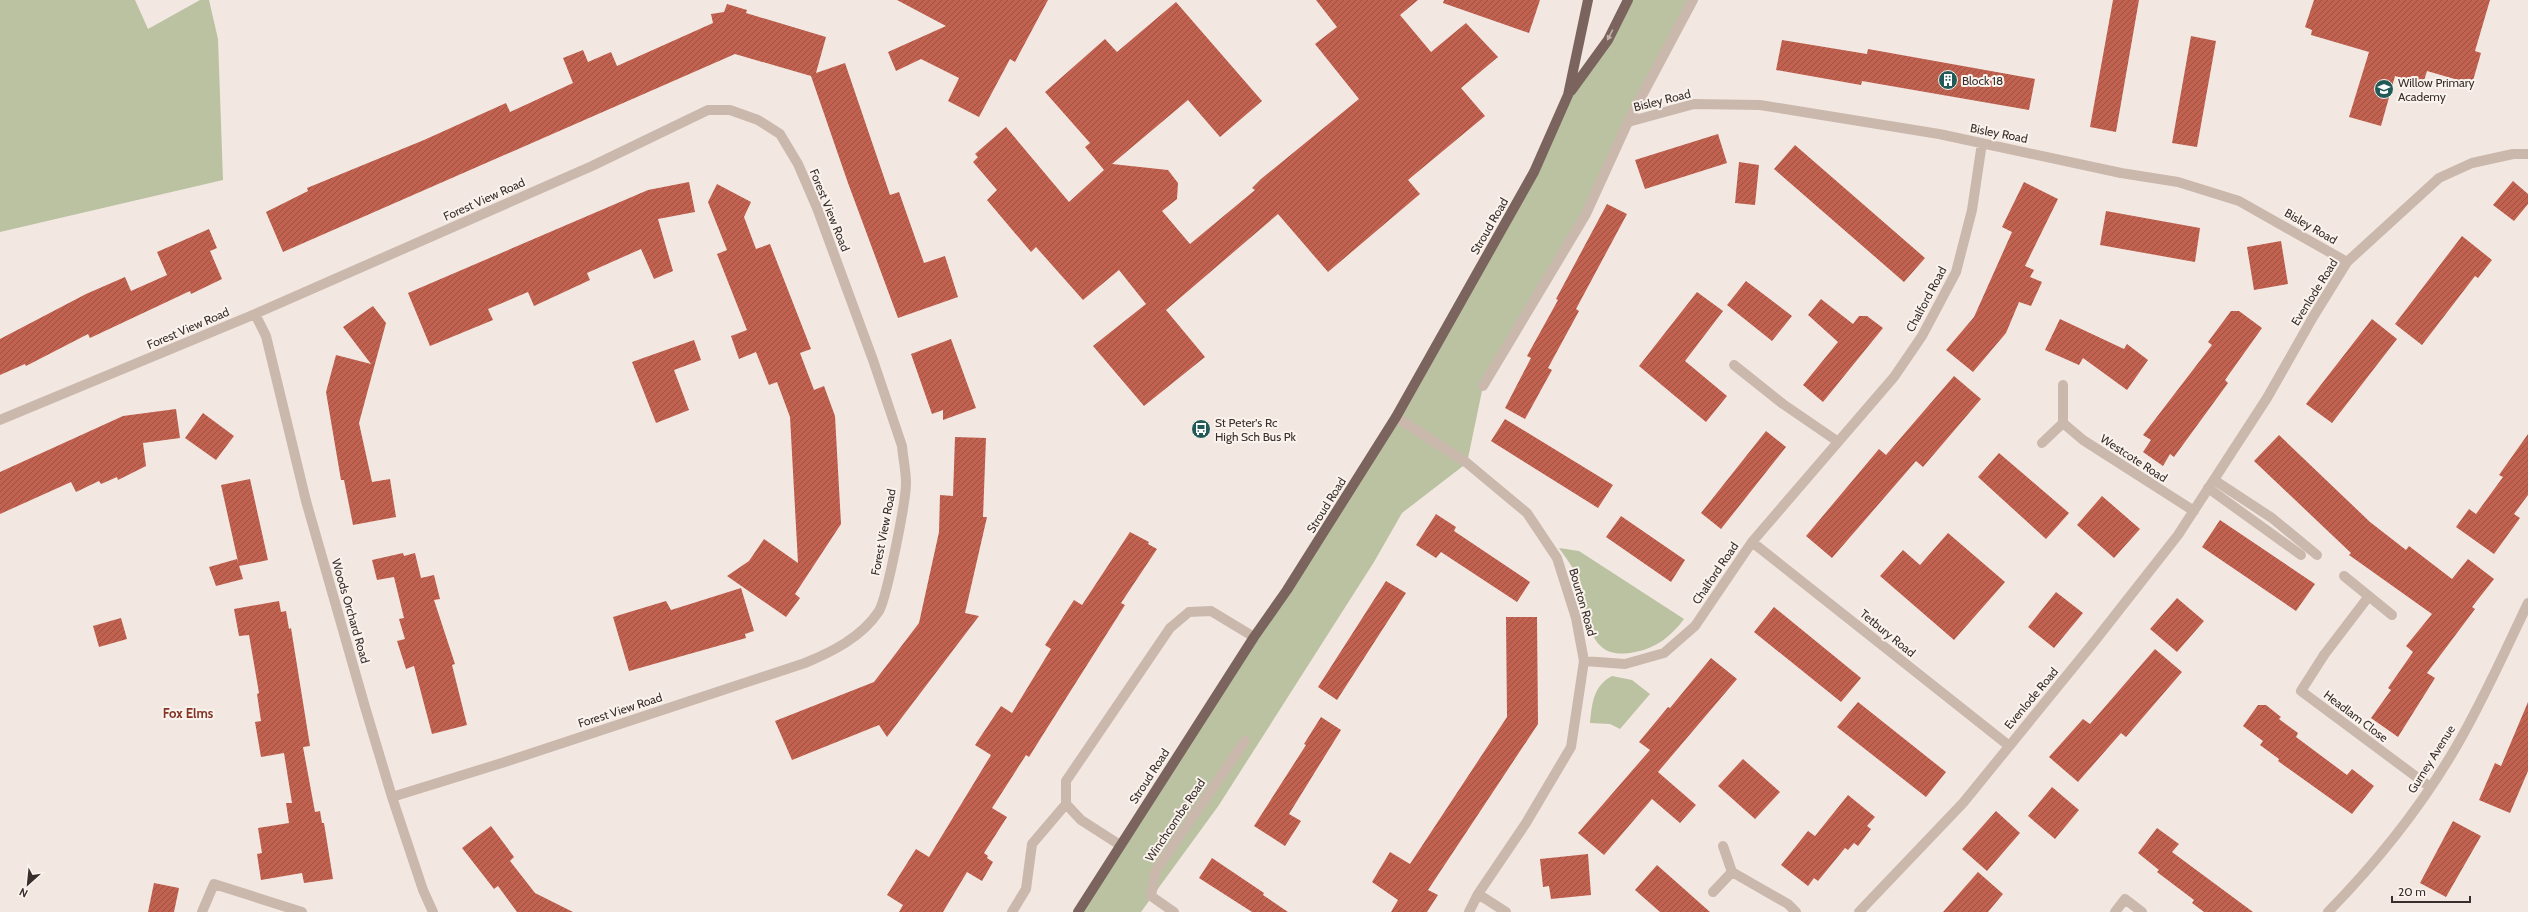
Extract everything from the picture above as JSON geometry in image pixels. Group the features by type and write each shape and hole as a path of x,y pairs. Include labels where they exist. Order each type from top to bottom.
{"main road":[{"name":"Stroud Road","path":"1078,912 1109,866 1120,845 1254,637 1287,590 1396,417 1534,172 1568,95 1588,0"},
{"name":"Stroud Road","path":"1568,95 1608,40 1628,0"}],"street":[{"path":"1483,386 1586,214 1628,122 1693,0"},
{"name":"Bisley Road","path":"1628,122 1694,104 1760,105 1931,132 2121,173 2178,182 2231,199 2297,232 2347,262"},
{"name":"Forest View Road","path":"0,420 255,314 592,166 708,110 730,110 758,120 780,134 798,164 867,345 902,446 906,483 897,539 879,610 857,633 835,650 805,663 505,762 392,797"},
{"name":"Chalford Road","path":"1584,661 1625,664 1664,653 1695,626 1752,542 1837,441 1894,377 1922,336 1956,272 1972,210 1982,143"},
{"name":"Evenlode Road","path":"1859,912 1963,803 2094,642 2178,535 2267,398 2313,317 2347,262 2439,178 2472,163 2513,154 2528,154"},
{"name":"Woods Orchard Road","path":"255,314 266,336 319,548 392,797 423,890 434,912"},
{"path":"1734,365 1783,404 1837,441"},
{"path":"2042,443 2063,423 2063,385"},
{"name":"Bourton Road","path":"1396,417 1467,462 1527,513 1557,558 1576,618 1584,661 1571,747 1526,823 1478,894 1469,912"},
{"name":"Westcote Road","path":"2063,423 2083,440 2194,511"},
{"path":"2211,484 2301,555"},
{"path":"2211,484 2272,518 2316,555"},
{"name":"Tetbury Road","path":"1752,542 2008,746"},
{"path":"2344,576 2392,615"},
{"name":"Headlam Close","path":"2369,596 2324,655 2301,691 2430,787"},
{"name":"Gurney Avenue","path":"2328,912 2392,841 2430,787 2475,712 2528,603"},
{"path":"1012,912 1026,889 1032,844 1066,804 1066,781 1170,628 1189,612 1211,610 1254,637"},
{"name":"Winchcombe Road","path":"1174,912 1152,896 1156,870 1245,741"},
{"path":"1066,804 1081,820 1120,845"},
{"path":"1723,846 1732,872 1788,904 1796,912"},
{"path":"1713,892 1732,872"},
{"path":"202,912 214,884 302,912"},
{"path":"1478,894 1506,912"},
{"path":"2115,912 2125,899 2142,912"}],"green space":[{"path":"0,0 135,0 148,29 200,0 209,0 218,39 223,180 0,232"},
{"path":"1628,0 1693,0 1586,214 1483,386 1467,463 1402,513 1374,562 1219,805 1141,912 1078,912 1324,533 1534,172 1568,95"},
{"path":"1559,548 1579,551 1684,619 1669,636 1650,648 1635,652 1619,653 1607,650 1598,643 1592,633 1578,579"},
{"path":"1612,676 1632,680 1650,694 1620,729 1610,724 1590,723 1593,702 1597,690"}],"building":[{"path":"897,0 1048,0 1015,62 1010,59 979,117 948,101 959,78 921,59 896,71 888,52 946,26"},
{"path":"1316,0 1418,0 1400,15 1431,52 1466,23 1498,57 1461,88 1485,116 1408,180 1420,194 1328,272 1278,214 1166,310 1205,357 1144,406 1093,346 1146,304 1119,270 1083,300 1036,247 1031,252 987,200 997,190 973,162 978,157 975,154 1006,127 1069,202 1104,170 1085,147 1090,143 1045,92 1105,39 1117,52 1176,2 1262,101 1220,137 1188,100 1112,164 1168,170 1178,183 1177,199 1162,211 1190,244 1255,190 1252,188 1261,179 1359,99 1315,44 1337,27"},
{"path":"1444,0 1540,0 1529,33 1443,3"},
{"path":"2113,0 2139,0 2116,132 2090,127"},
{"path":"2314,0 2490,0 2475,51 2481,53 2472,84 2427,71 2423,84 2395,76 2381,126 2349,117 2369,52 2311,35 2312,30 2305,27"},
{"path":"727,4 747,10 746,13 826,37 816,73 845,63 890,195 899,192 924,263 945,256 958,297 898,318 848,183 811,76 735,54 283,252 266,212 308,191 307,188 424,140 506,103 510,112 573,83 563,58 583,50 588,62 611,52 617,66 713,23 711,14 724,12"},
{"path":"2191,36 2216,41 2197,147 2172,143"},
{"name":"Block 18","path":"1782,40 1867,54 1868,49 2035,79 2029,110 1862,81 1861,85 1776,70"},
{"path":"1718,134 1727,163 1645,189 1635,160"},
{"path":"1795,145 1925,258 1904,282 1774,169"},
{"path":"1739,162 1759,165 1755,205 1735,203"},
{"path":"2513,181 2528,194 2528,204 2514,221 2493,205"},
{"path":"689,182 695,212 658,219 673,271 654,279 641,249 587,273 590,280 534,306 528,292 488,309 493,320 430,346 408,293 648,190"},
{"path":"2024,182 2058,199 2025,266 2034,270 2030,277 2042,282 2031,306 2019,302 2006,333 1973,372 1946,350 1974,317 2012,232 2002,227"},
{"path":"717,184 751,202 744,217 756,249 770,244 811,349 800,353 814,390 824,386 835,416 841,524 795,594 800,598 786,617 727,576 749,561 764,539 798,563 790,417 777,382 769,385 756,352 739,359 731,336 747,330 717,254 727,250 708,202"},
{"path":"1607,204 1627,214 1576,309 1579,311 1548,368 1552,370 1525,419 1505,408 1531,358 1527,356 1558,300 1556,299"},
{"path":"2106,211 2200,228 2195,262 2100,245"},
{"path":"209,229 217,248 210,251 222,279 191,294 190,291 90,338 88,334 26,366 25,364 0,375 0,339 86,294 125,277 131,291 167,275 157,252"},
{"path":"2462,236 2492,260 2478,278 2475,276 2422,345 2395,324"},
{"path":"2281,241 2288,284 2254,290 2247,247"},
{"path":"1746,281 1792,316 1772,341 1727,305"},
{"path":"1697,292 1723,311 1685,361 1727,396 1706,422 1639,366"},
{"path":"1821,299 1853,324 1859,316 1867,316 1883,328 1823,402 1803,385 1838,342 1808,315"},
{"path":"373,306 386,323 359,423 372,482 390,479 396,517 353,525 344,480 341,480 326,392 336,355 371,364 343,327"},
{"path":"2231,311 2239,311 2262,328 2225,380 2228,383 2174,457 2170,454 2163,466 2143,452 2151,440 2143,435 2212,345 2208,342"},
{"path":"2060,319 2124,349 2127,344 2148,360 2127,390 2083,358 2079,365 2045,350"},
{"path":"2372,319 2397,339 2332,423 2306,404"},
{"path":"951,339 976,408 943,420 943,410 932,414 911,354"},
{"path":"694,340 701,360 674,370 689,410 656,423 632,362"},
{"path":"1954,376 1981,399 1923,467 1916,461 1832,558 1806,536 1879,449 1886,455"},
{"path":"176,409 180,438 143,443 146,466 118,480 117,477 101,484 99,481 76,492 71,482 0,514 0,472 123,416"},
{"path":"203,413 234,436 216,460 185,438"},
{"path":"1505,419 1613,485 1598,508 1491,441"},
{"path":"1766,431 1786,447 1721,529 1701,513"},
{"path":"2528,434 2528,495 2514,514 2520,518 2494,554 2456,527 2469,509 2476,514 2503,477 2499,475"},
{"path":"2279,435 2370,522 2406,550 2409,546 2452,579 2468,559 2494,579 2472,607 2475,609 2427,673 2435,678 2398,737 2371,718 2391,690 2388,688 2413,652 2406,646 2432,614 2349,555 2351,553 2254,461"},
{"path":"955,437 986,438 983,517 987,517 965,613 979,616 887,737 879,725 792,760 775,721 874,682 919,623 939,532 940,495 953,496"},
{"path":"1999,453 2069,513 2046,539 1978,477"},
{"path":"250,479 268,560 239,566 221,485"},
{"path":"2102,496 2140,529 2114,558 2077,525"},
{"path":"1436,514 1456,527 1454,531 1530,582 1517,602 1441,552 1436,558 1416,545"},
{"path":"1621,516 1685,560 1671,582 1606,537"},
{"path":"2220,520 2315,584 2296,611 2202,547"},
{"path":"1130,532 1149,542 1148,544 1157,549 1121,603 1125,605 1029,757 1026,755 992,808 1007,817 984,853 988,856 987,858 993,862 982,881 967,872 943,912 899,912 903,905 887,895 916,849 929,857 991,755 975,745 1001,706 1012,713 1051,649 1045,645 1074,600 1082,605"},
{"path":"1948,533 2005,582 1954,640 1880,576 1903,550 1920,565"},
{"path":"403,553 404,556 415,553 421,578 434,575 440,599 434,600 455,664 452,665 467,725 432,734 414,666 406,669 397,641 405,639 399,619 404,618 394,577 377,580 372,560"},
{"path":"237,559 243,579 216,586 209,567"},
{"path":"1386,581 1406,593 1337,700 1318,687"},
{"path":"741,588 754,631 745,634 746,638 629,671 613,617 666,601 671,610"},
{"path":"2056,592 2083,613 2054,648 2028,627"},
{"path":"2177,598 2204,621 2177,652 2150,629"},
{"path":"279,601 281,612 286,611 289,629 291,628 310,746 303,747 315,812 320,811 322,823 324,823 333,879 304,883 302,873 261,880 257,854 262,853 258,828 289,823 286,803 292,803 284,753 261,757 255,722 261,721 257,694 259,693 249,635 239,636 234,609"},
{"path":"1774,607 1861,678 1841,702 1754,632"},
{"path":"1506,617 1537,617 1538,724 1428,890 1438,895 1427,912 1391,912 1398,900 1372,882 1390,852 1410,864 1507,717"},
{"path":"121,618 127,639 99,647 93,626"},
{"path":"2155,649 2182,672 2126,737 2121,733 2078,782 2049,757 2083,719 2090,724"},
{"path":"1711,658 1737,679 1658,772 1696,805 1680,823 1652,799 1604,855 1578,833 1650,750 1639,742 1668,707 1670,708"},
{"path":"1858,702 1946,772 1926,797 1837,727"},
{"path":"2528,702 2528,771 2510,813 2479,800 2495,763 2501,766"},
{"path":"2258,705 2266,705 2281,717 2279,719 2298,733 2296,737 2347,775 2352,769 2374,786 2352,814 2278,761 2279,759 2260,745 2263,741 2243,726"},
{"path":"1321,717 1341,730 1289,814 1301,821 1285,846 1254,826 1306,745 1304,744"},
{"path":"1743,759 1780,792 1755,819 1718,786"},
{"path":"2052,787 2079,810 2055,839 2028,816"},
{"path":"1848,795 1875,817 1867,826 1871,829 1858,846 1854,843 1848,850 1845,848 1818,881 1814,878 1808,886 1781,865 1808,831 1815,836"},
{"path":"1996,811 2020,833 1987,871 1962,849"},
{"path":"2453,821 2481,836 2446,897 2420,883"},
{"path":"491,826 514,857 510,861 535,893 573,912 517,912 498,886 494,889 462,848"},
{"path":"2157,828 2179,844 2172,852 2253,912 2204,912 2192,903 2194,900 2157,872 2159,870 2138,853"},
{"path":"1588,854 1591,895 1551,899 1549,886 1543,887 1540,859"},
{"path":"1212,858 1264,893 1263,895 1288,912 1252,912 1199,878"},
{"path":"1657,865 1710,912 1660,912 1635,890"},
{"path":"1978,872 2003,894 1988,912 1943,912"},
{"path":"154,883 179,888 174,912 148,912"}],"place":[{"name":"Block 18","path":"1948,80"},
{"name":"Willow Primary Academy","path":"2384,89"},
{"name":"St Peter's Rc High Sch Bus Pk","path":"1201,429"}],"district":[{"name":"Fox Elms","path":"188,713"}]}
